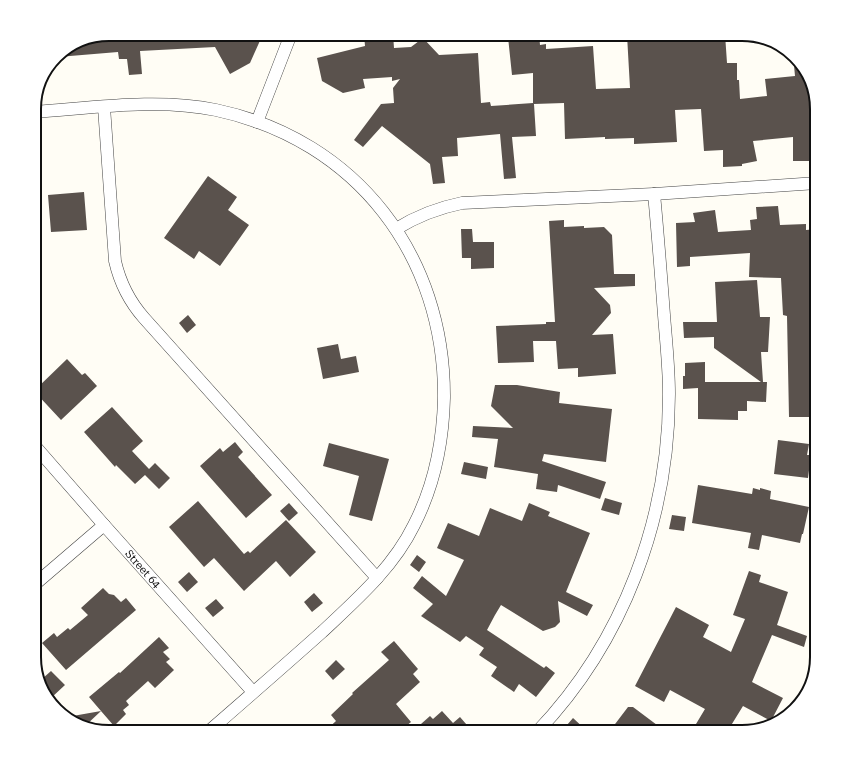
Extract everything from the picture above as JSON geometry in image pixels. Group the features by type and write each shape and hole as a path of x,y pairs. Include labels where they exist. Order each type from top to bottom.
{"street":[{"path":"257,122 288,41"},
{"path":"41,112 149,104 177,105 214,110 257,122 308,146 331,161 365,192 376,203 396,229 414,260 427,291 436,323 442,357 444,386 443,416 440,446 434,472 426,500 414,526 399,551 362,595 216,725"},
{"path":"104,107 116,261 121,282 131,301 144,318 377,578"},
{"path":"396,229 411,219 427,212 444,206 462,203 654,194 810,183"},
{"path":"544,725 578,684 601,649 621,611 638,572 651,532 659,498 665,463 669,394 654,194"},
{"name":"Street 64","path":"41,453 253,692"},
{"path":"41,579 104,525"}],"building":[{"path":"260,41 250,63 230,74 215,47 140,51 142,74 129,75 127,59 119,59 118,52 66,56 75,50 96,42"},
{"path":"365,41 394,41 394,48 411,47 419,41 426,41 439,55 478,53 481,103 490,102 491,106 533,103 533,73 512,75 508,41 540,41 540,45 546,44 546,49 593,46 596,89 630,88 627,41 725,41 727,63 737,63 737,80 739,80 740,99 767,96 765,79 795,76 794,66 798,71 808,92 810,105 810,161 793,161 793,137 753,141 757,161 742,164 742,166 723,167 723,150 704,151 701,109 675,110 677,142 634,144 634,138 605,139 605,137 565,139 564,103 534,104 536,136 512,137 516,178 504,179 500,134 457,138 458,156 442,157 445,183 433,184 430,164 382,126 363,147 354,140 381,104 394,103 393,88 400,79 392,81 392,77 363,79 365,88 343,93 322,81 317,58 365,46"},
{"path":"208,176 237,197 228,210 249,225 220,266 199,251 194,259 164,238"},
{"path":"84,192 87,230 51,232 48,195"},
{"path":"778,206 780,225 806,224 806,230 810,230 810,417 789,417 787,316 783,315 781,278 749,277 750,253 690,257 690,266 677,267 676,223 695,222 693,213 715,210 718,232 751,230 750,220 757,219 756,207"},
{"path":"564,220 564,227 604,227 612,235 614,274 635,274 635,286 594,288 610,305 611,313 592,335 613,334 616,374 578,377 578,368 558,369 556,341 533,341 534,362 498,363 496,326 546,324 546,322 555,322 549,221"},
{"path":"461,229 472,229 473,242 494,242 494,268 471,269 471,258 462,258"},
{"path":"757,280 760,317 770,317 768,352 761,352 763,382 767,382 766,402 747,401 747,411 738,411 738,420 698,419 698,388 683,389 685,363 705,362 705,382 761,382 714,348 714,337 684,338 683,322 717,322 715,282"},
{"path":"188,315 196,325 187,333 179,323"},
{"path":"338,344 341,359 356,356 359,372 323,379 317,348"},
{"path":"67,359 82,375 85,373 97,386 61,420 41,399 41,384"},
{"path":"495,385 517,385 560,392 559,403 612,409 606,462 544,454 542,461 606,482 600,499 558,485 557,492 536,489 538,474 494,467 498,439 472,437 473,426 513,428 491,406"},
{"path":"112,407 143,441 132,451 149,469 155,463 170,478 159,489 145,475 135,484 116,465 115,467 84,432"},
{"path":"778,440 809,444 807,455 810,455 808,478 774,474"},
{"path":"235,442 243,452 238,457 272,495 246,518 200,466 220,448 223,452"},
{"path":"329,443 389,459 372,521 349,515 359,476 323,466"},
{"path":"464,462 488,467 486,479 461,474"},
{"path":"698,485 752,494 753,488 760,490 760,488 771,491 770,499 809,507 800,543 762,535 759,550 748,548 751,533 692,523"},
{"path":"605,498 622,503 619,515 601,510"},
{"path":"198,501 244,554 248,551 250,553 286,520 316,552 290,577 276,561 244,591 214,558 204,567 169,527"},
{"path":"289,503 298,513 289,521 280,511"},
{"path":"529,503 550,512 548,516 590,533 566,592 593,605 587,616 558,601 560,622 555,627 543,631 501,605 487,630 544,668 546,666 555,673 536,697 519,684 514,692 491,676 497,667 479,655 484,648 466,636 460,642 421,616 433,604 413,588 422,576 446,596 464,560 437,548 448,523 479,536 490,508 522,521"},
{"path":"672,515 686,517 684,531 669,529"},
{"path":"417,555 426,562 419,572 410,565"},
{"path":"749,571 761,575 759,582 788,592 777,625 807,636 804,647 772,635 752,682 783,698 773,717 769,720 743,706 731,725 698,725 696,724 705,709 670,690 664,702 635,686 676,607 709,625 703,637 731,652 745,619 733,615"},
{"path":"189,572 198,582 187,592 178,582"},
{"path":"103,588 109,594 114,595 121,602 126,598 136,610 66,670 42,643 54,633 57,637 68,628 70,630 88,615 81,608"},
{"path":"314,593 323,603 312,612 304,602"},
{"path":"216,599 224,608 213,617 205,608"},
{"path":"159,637 169,648 163,652 170,659 166,662 174,670 155,688 148,681 126,701 129,705 123,710 126,714 115,725 113,725 89,697 119,672 120,673"},
{"path":"394,641 418,669 413,674 420,682 396,704 411,722 407,725 332,725 336,721 331,715 353,694 352,693 389,660 381,652"},
{"path":"336,660 345,669 333,680 325,671"},
{"path":"51,671 65,685 54,696 44,677"},
{"path":"628,707 633,707 657,725 614,725"},
{"path":"101,711 89,722 75,716"},
{"path":"442,711 453,723 460,717 467,725 420,725 430,716 433,719"},
{"path":"573,718 580,725 567,725"}]}
